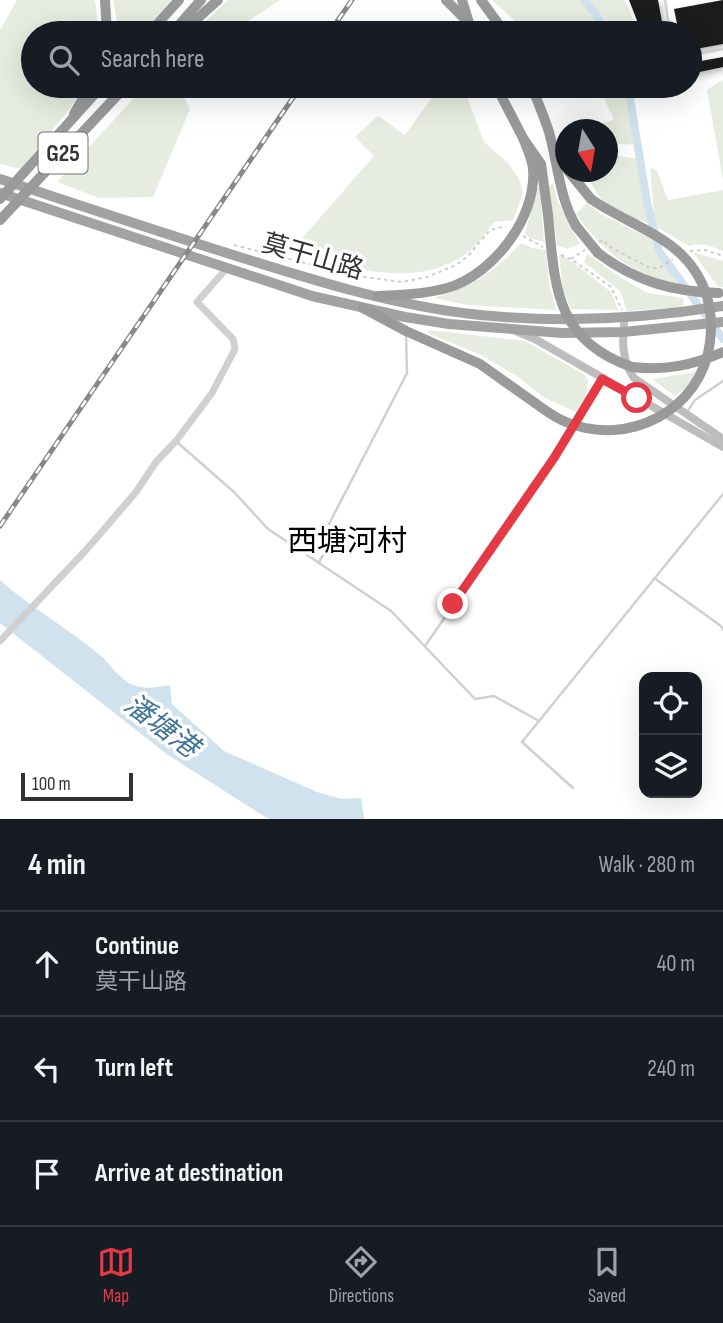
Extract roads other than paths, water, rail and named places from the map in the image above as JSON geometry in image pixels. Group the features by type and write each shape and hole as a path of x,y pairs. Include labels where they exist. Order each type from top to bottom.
{"highway":[{"path":"105,0 106,21"},
{"path":"160,21 179,0"},
{"path":"183,21 201,0"},
{"path":"194,21 218,0"},
{"path":"446,0 465,21"},
{"path":"462,0 469,21"},
{"path":"481,0 496,21"},
{"path":"69,123 83,98"},
{"name":"G25","path":"0,199 91,98"},
{"name":"G25","path":"0,220 115,98"},
{"path":"502,98 523,138 541,164 554,276 561,305 571,323 596,350 621,363 653,370 695,363 723,352"},
{"path":"536,98 555,145"},
{"path":"549,133 569,214 598,253 625,272 667,288 721,293"},
{"path":"377,296 416,294 449,287 475,275 498,256 509,242 522,216 533,180 531,160 523,138"},
{"name":"莫干山路","path":"0,179 259,263 422,306 488,316 549,319 625,317 722,306"},
{"path":"363,308 406,331 480,364 551,415 579,427 612,430 643,426 671,411 690,393 702,373 709,349 712,331 709,302 703,285 679,251 660,238 609,212 591,199 577,182"},
{"name":"莫干山路","path":"0,193 312,296 449,324 562,333 623,332 723,322"}],"main road":[{"path":"625,317 623,346 628,370 634,378 723,439"},
{"name":"莫干山路","path":"515,331 535,339 723,447"}],"street":[{"path":"0,641 128,502 156,462 212,393 235,349 233,339 197,302 227,268"}],"lane":[{"path":"666,0 669,21"},
{"path":"702,53 723,49"},
{"path":"319,563 335,535 329,524 407,373 406,331"},
{"path":"425,646 554,458 602,379"},
{"path":"685,415 695,400 723,381"},
{"path":"176,440 195,460 234,492 268,529 391,611 475,699 494,696 539,721"},
{"path":"573,788 522,741 723,494"},
{"path":"654,578 721,626 723,631"}],"water":[{"name":"潘塘港","path":"0,580 101,656 128,682 147,688 170,685 172,704 224,751 317,792 342,799 361,798 364,819 270,819 168,755 0,623"}],"waterway":[{"path":"584,0 599,21"},
{"path":"630,98 647,202 659,251 723,339"}],"railway":[{"path":"337,21 352,0"},
{"path":"0,526 293,98"}],"district":[{"name":"西塘河村","path":"347,541"}]}
